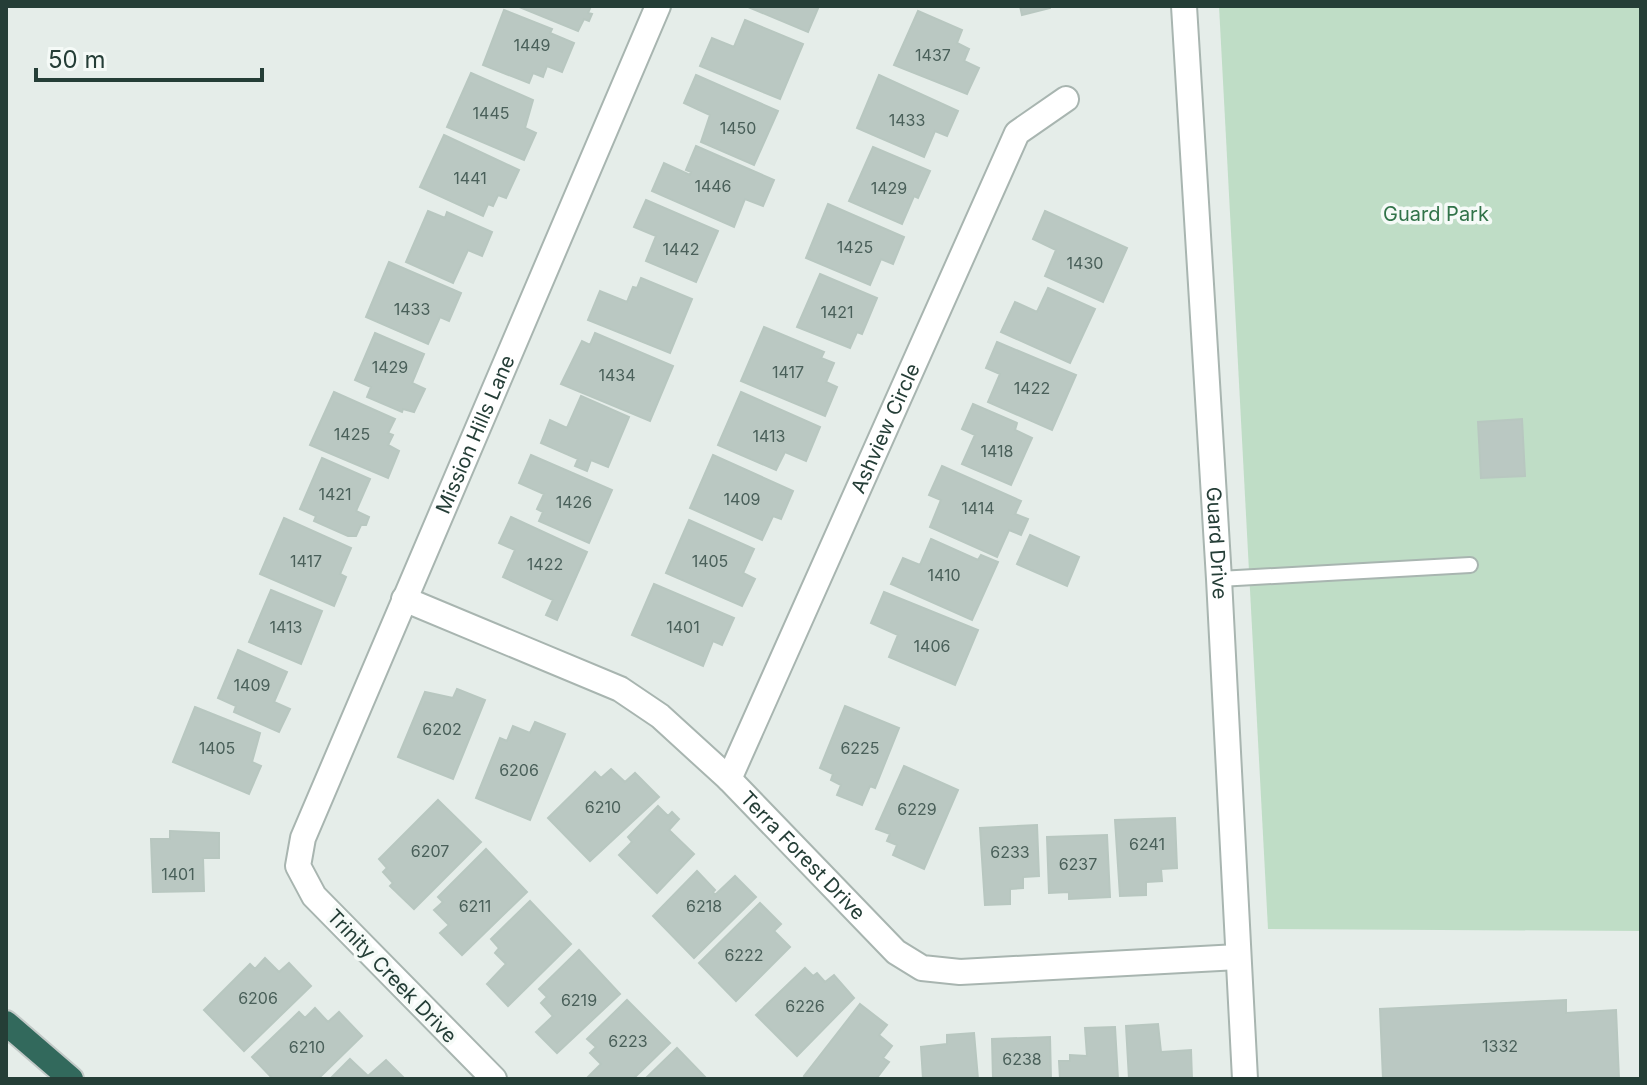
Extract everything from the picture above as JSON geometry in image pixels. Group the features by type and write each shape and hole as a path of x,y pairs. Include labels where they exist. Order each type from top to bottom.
{"highway":[{"path":"6,1023 71,1079"}],"street":[{"name":"Mission Hills Lane","path":"298,866 303,838 658,6"},
{"name":"Guard Drive","path":"1184,6 1219,579 1245,1079"},
{"name":"Ashview Circle","path":"729,779 1017,133 1066,99"},
{"name":"Terra Forest Drive","path":"404,599 620,689 660,716 729,779 896,952 922,968 960,972 1238,957"},
{"name":"Trinity Creek Drive","path":"298,866 314,896 494,1079"}],"lane":[{"path":"1219,579 1470,565"}],"green space":[{"name":"Guard Park","path":"1219,6 1641,6 1641,931 1268,929"}],"building":[{"path":"517,6 591,6 588,13 592,14 589,21 584,19 578,31"},
{"path":"746,6 819,6 808,32"},
{"path":"1020,6 1050,6 1050,8 1022,15"},
{"path":"504,10 552,29 550,33 574,43 562,72 547,66 543,77 533,73 529,83 483,65"},
{"path":"918,11 962,30 957,43 969,49 964,61 979,68 967,94 894,65"},
{"path":"745,20 803,44 780,99 700,66 712,38 734,47"},
{"path":"471,73 533,100 525,128 536,133 524,160 447,127"},
{"path":"696,75 778,111 754,165 701,142 710,115 684,103"},
{"path":"879,75 958,111 947,136 935,131 924,157 857,128"},
{"path":"444,135 519,170 506,198 498,195 493,206 488,204 483,216 420,187"},
{"path":"696,146 774,180 763,206 745,199 734,227 652,191 664,163 690,175 691,172 686,170"},
{"path":"873,147 930,171 918,198 914,196 902,224 849,201"},
{"path":"646,200 718,231 696,282 646,261 656,236 634,227"},
{"path":"828,204 904,237 893,264 881,259 870,285 806,258"},
{"path":"428,211 445,218 447,212 492,232 482,256 468,250 453,283 406,262"},
{"path":"1045,211 1127,248 1103,302 1045,276 1056,250 1033,239"},
{"path":"389,262 461,293 449,321 440,317 428,344 366,317"},
{"path":"820,274 877,298 862,334 857,332 850,348 797,327"},
{"path":"641,278 692,299 670,353 588,320 600,291 627,302"},
{"path":"1048,288 1095,309 1070,363 1001,332 1015,302 1037,312"},
{"path":"764,327 824,352 821,358 834,363 826,382 837,387 825,416 741,381"},
{"path":"375,333 424,354 412,383 425,389 414,412 403,409 402,412 367,397 371,387 355,380"},
{"path":"595,333 673,366 650,421 561,384 582,341 590,345"},
{"path":"997,342 1076,375 1052,430 988,402 1000,374 986,368"},
{"path":"334,392 395,419 388,433 393,435 388,445 399,451 388,478 310,445"},
{"path":"741,392 820,427 806,461 785,452 776,470 718,445"},
{"path":"581,396 629,417 608,467 591,460 587,471 575,466 578,459 541,443 550,420 567,428"},
{"path":"973,404 1017,423 1015,430 1032,438 1011,485 962,464 975,435 962,429"},
{"path":"1522,419 1525,476 1481,478 1478,422"},
{"path":"531,455 612,490 589,543 539,521 543,512 537,509 544,494 519,483"},
{"path":"713,455 793,491 781,519 773,516 762,540 690,508"},
{"path":"322,458 370,479 356,511 369,517 356,536 348,536 314,521 316,516 300,509"},
{"path":"942,466 1021,501 1015,514 1028,519 1021,535 1009,530 997,557 930,527 941,500 929,495"},
{"path":"511,517 587,552 557,620 546,615 553,600 503,577 515,550 499,543"},
{"path":"284,518 351,548 340,574 346,577 334,606 260,574"},
{"path":"689,520 754,549 743,573 755,579 742,606 666,573"},
{"path":"1030,535 1079,557 1067,586 1017,564"},
{"path":"931,539 978,560 981,555 998,562 972,620 891,584 903,558 920,565"},
{"path":"654,584 734,618 722,645 713,641 703,666 632,635"},
{"path":"271,590 322,611 301,664 249,642"},
{"path":"884,592 978,630 955,685 889,657 898,635 871,623"},
{"path":"238,650 287,672 274,702 290,709 279,732 234,712 236,706 218,698"},
{"path":"457,689 485,700 453,779 398,757 425,692 453,698"},
{"path":"845,706 899,728 875,788 870,786 862,805 837,795 841,785 831,780 833,774 820,768"},
{"path":"195,707 260,733 252,762 261,766 249,794 173,762"},
{"path":"535,722 565,734 530,820 476,798 500,738 507,741 513,726 530,733"},
{"path":"904,766 958,790 924,869 893,855 897,845 887,841 890,834 876,829"},
{"path":"611,769 625,782 635,773 659,797 590,861 548,818 595,772 601,778"},
{"path":"438,800 481,842 414,909 390,886 393,883 383,872 387,868 379,859"},
{"path":"658,806 668,816 672,812 679,819 669,830 694,854 657,893 619,855 632,842 628,837"},
{"path":"1175,818 1177,868 1161,869 1162,881 1146,882 1146,895 1120,896 1115,820"},
{"path":"1037,825 1039,876 1023,877 1023,888 1010,889 1010,904 985,905 980,828"},
{"path":"170,831 219,833 219,858 203,858 204,891 153,892 151,839 170,839"},
{"path":"1107,835 1110,897 1069,899 1069,892 1049,893 1047,837"},
{"path":"486,849 527,892 462,955 440,933 449,925 434,910 443,902 438,897"},
{"path":"697,871 715,890 715,895 735,876 756,897 694,958 653,916"},
{"path":"530,901 571,944 508,1006 487,984 506,964 495,953 499,948 491,939"},
{"path":"760,903 781,924 774,931 790,947 736,1001 699,963"},
{"path":"579,950 620,994 557,1053 536,1032 553,1016 541,1003 547,997 539,989"},
{"path":"265,958 279,972 289,963 311,986 244,1051 204,1010 250,964 255,969"},
{"path":"805,968 813,976 817,973 825,982 834,975 854,998 797,1056 756,1015"},
{"path":"627,1000 670,1043 633,1079 586,1079 601,1064 590,1053 596,1047 587,1039"},
{"path":"1566,1000 1566,1013 1616,1010 1619,1079 1383,1079 1380,1009"},
{"path":"860,1004 887,1025 879,1035 892,1046 883,1058 889,1062 876,1079 808,1079 804,1076"},
{"path":"315,1008 328,1022 339,1012 362,1036 318,1079 273,1079 252,1057 299,1012 305,1018"},
{"path":"1158,1024 1161,1052 1191,1050 1192,1079 1129,1079 1126,1026"},
{"path":"1115,1027 1118,1079 1060,1079 1059,1061 1070,1061 1070,1055 1087,1056 1085,1028"},
{"path":"974,1033 978,1079 923,1079 921,1047 947,1044 947,1035"},
{"path":"1050,1037 1051,1079 993,1079 992,1039"},
{"path":"677,1048 707,1079 645,1079"},
{"path":"350,1059 368,1076 386,1060 405,1079 330,1079"}]}
